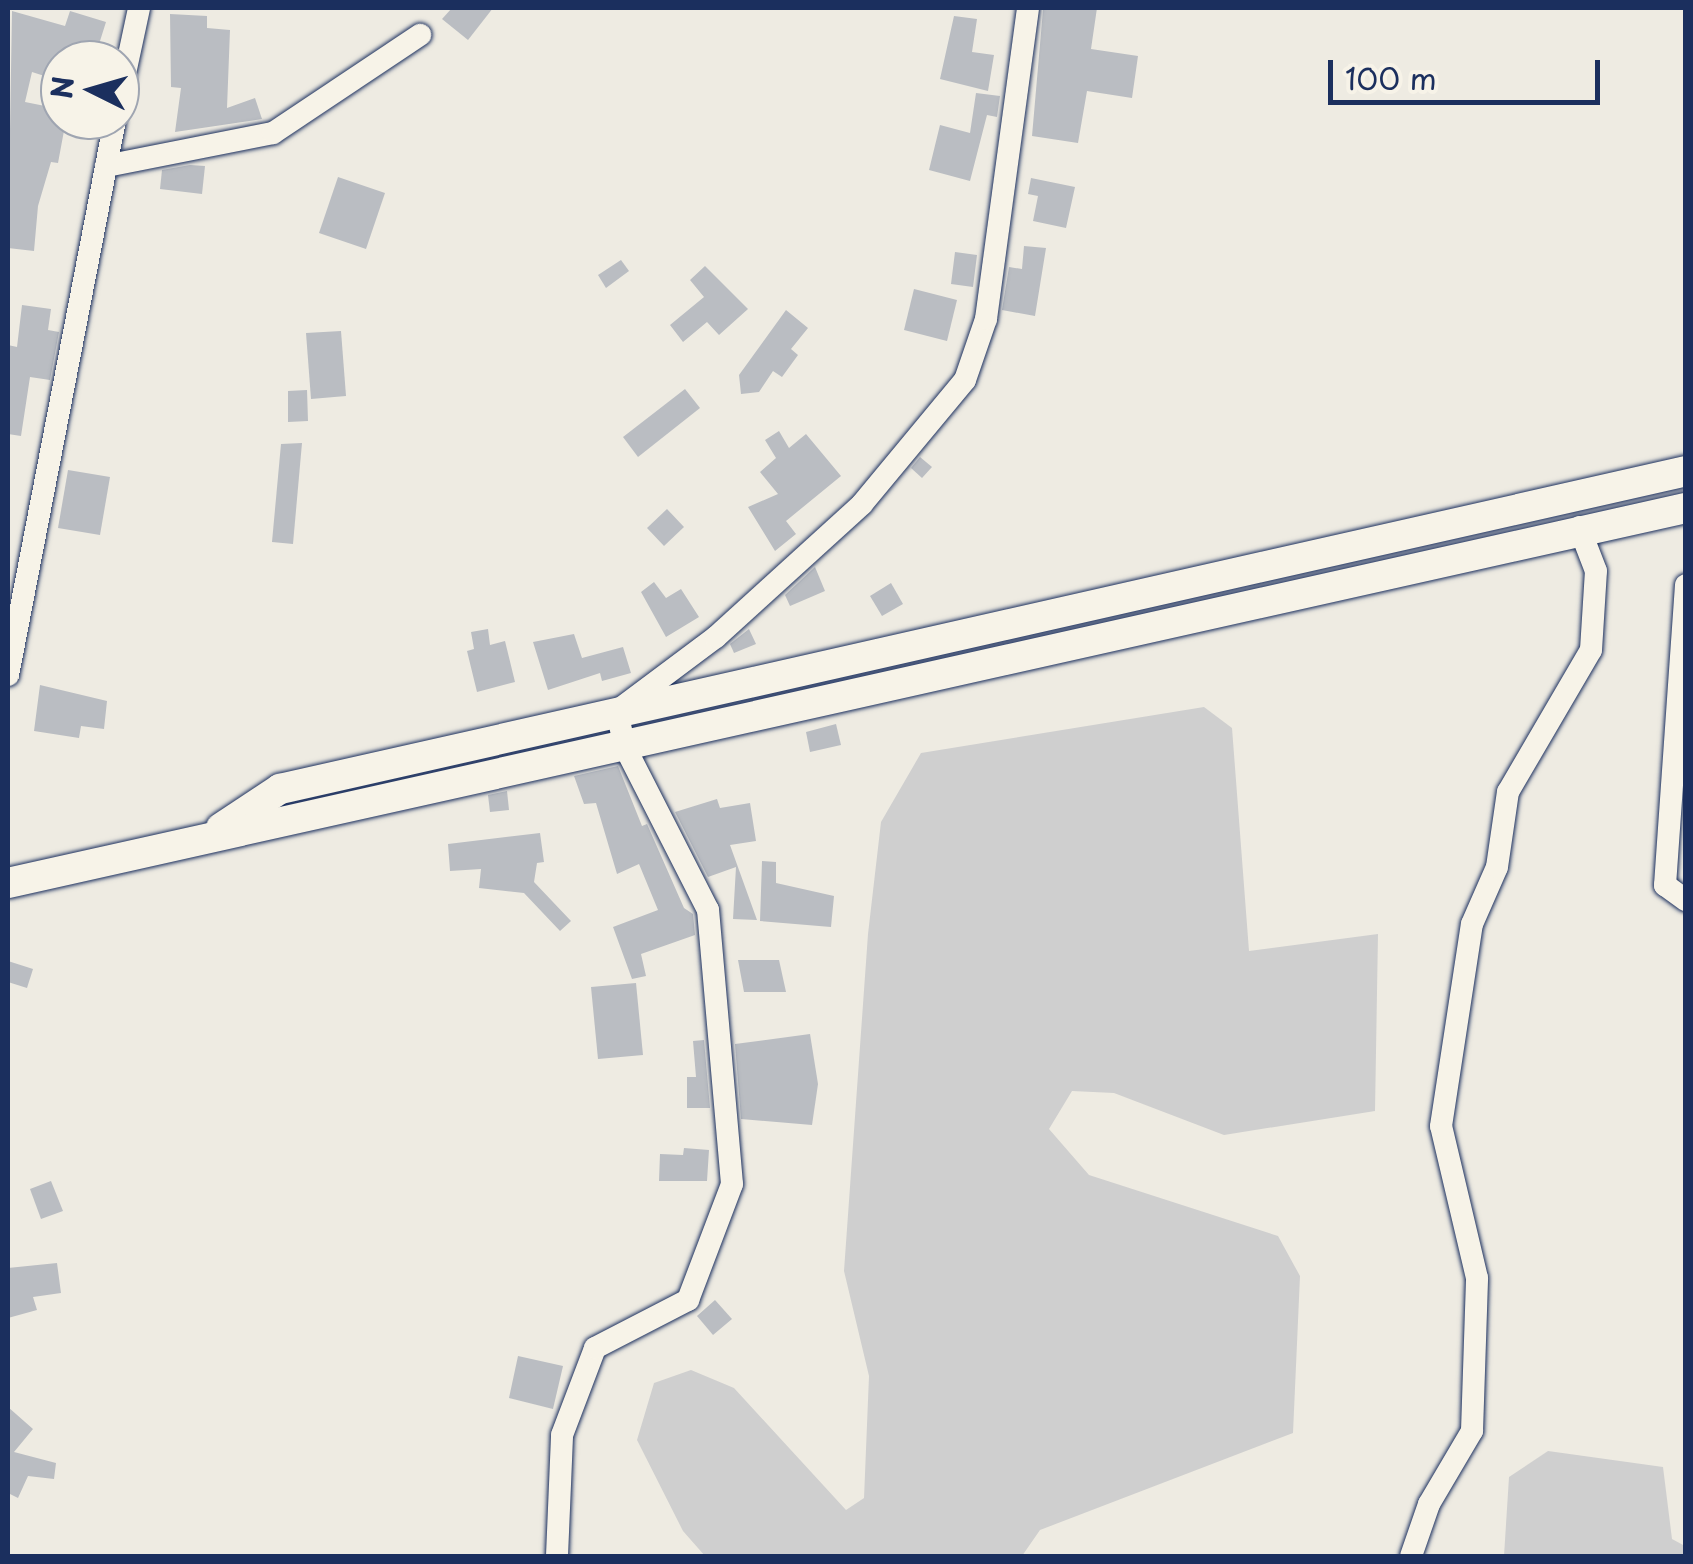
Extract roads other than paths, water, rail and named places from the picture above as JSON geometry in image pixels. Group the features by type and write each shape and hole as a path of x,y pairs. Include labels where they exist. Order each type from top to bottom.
{"main road":[{"path":"206,838 280,789 1686,471"},
{"path":"8,883 624,747 1578,527 1686,508"}],"street":[{"path":"132,40 138,8"},
{"path":"558,1556 562,1435 594,1348 688,1300 732,1184 708,910 624,747 617,711 716,637 862,504 965,380 986,318 1028,8"},
{"path":"106,166 273,133 420,35"},
{"path":"8,675 111,140"},
{"path":"1411,1556 1428,1504 1472,1431 1477,1278 1442,1126 1472,924 1497,867 1508,792 1591,650 1596,571 1578,527"},
{"path":"1686,585 1664,885 1686,900"}]}
